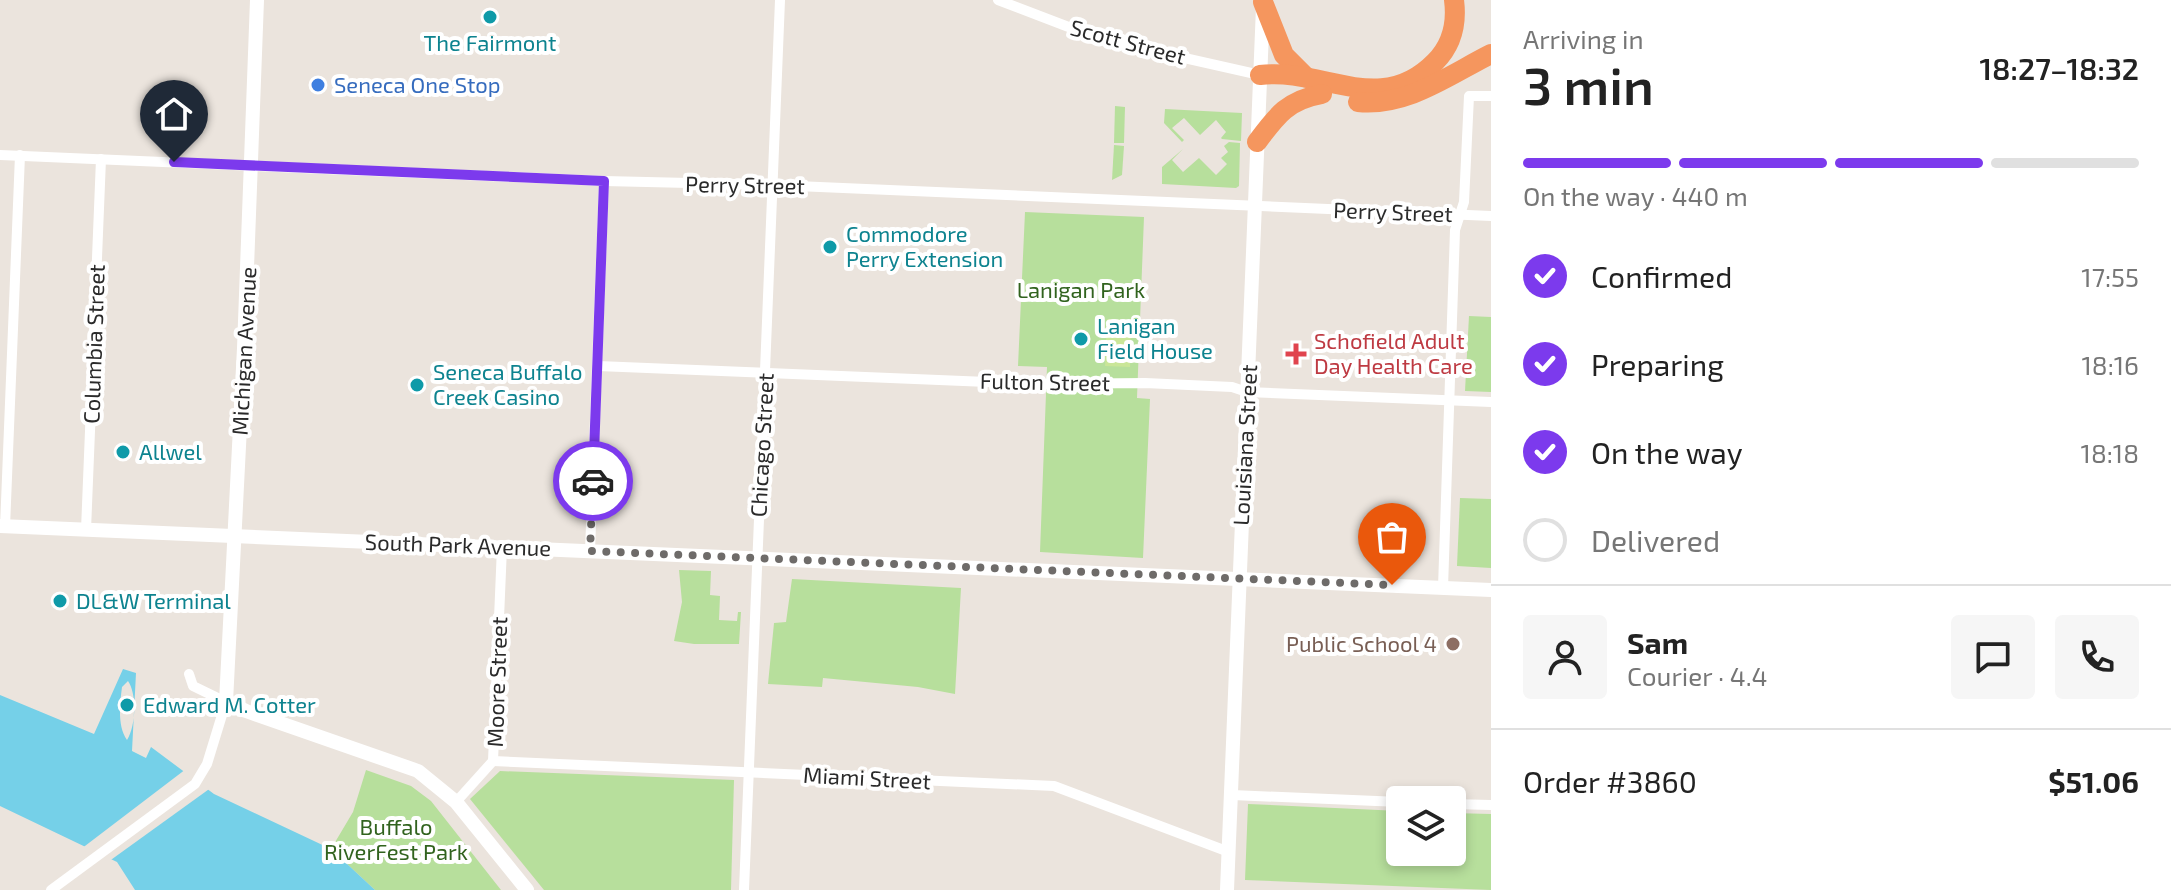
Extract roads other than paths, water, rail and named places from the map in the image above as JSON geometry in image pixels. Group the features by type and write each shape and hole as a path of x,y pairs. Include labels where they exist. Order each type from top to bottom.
{"highway":[{"path":"1260,75 1278,72 1359,89 1397,86 1414,79 1438,60 1447,47 1454,29 1454,0"},
{"path":"1263,1 1284,55 1307,78"},
{"path":"1260,75 1278,83 1350,101 1390,102 1407,97 1491,54"},
{"path":"1257,142 1291,104 1301,98 1322,94"}],"street":[{"name":"Michigan Avenue","path":"226,702 257,0"},
{"name":"Chicago Street","path":"744,890 780,0"},
{"name":"Scott Street","path":"998,0 1100,39 1260,75"},
{"name":"Louisiana Street","path":"1227,890 1263,1"},
{"path":"1443,588 1455,230 1464,202 1469,96 1491,96"},
{"name":"Perry Street","path":"0,155 1491,216"},
{"path":"3,526 20,155"},
{"name":"Columbia Street","path":"86,530 101,159"},
{"path":"590,551 604,181"},
{"name":"Fulton Street","path":"598,366 1038,384 1145,383 1232,387 1247,392 1491,402"},
{"name":"South Park Avenue","path":"3,526 1491,590"},
{"name":"Moore Street","path":"456,802 493,761 502,547"},
{"path":"189,674 193,686 259,716 418,771 456,802 527,890"},
{"path":"51,890 195,784 207,764 226,702"},
{"name":"Miami Street","path":"493,761 1054,786 1229,852"},
{"path":"1232,795 1386,801"},
{"path":"1466,804 1491,805"}],"water":[{"path":"123,669 136,673 134,708 128,681 122,687 120,707 120,721 127,740 134,718 132,751 146,758 151,747 214,794 331,849 375,890 135,890 117,862 0,806 0,695 94,734"}],"place":[{"name":"The Fairmont","path":"490,17"},
{"name":"Seneca One Stop","path":"318,85"},
{"name":"Commodore Perry Extension","path":"830,247"},
{"name":"Lanigan Field House","path":"1081,339"},
{"name":"Schofield Adult Day Health Care","path":"1296,354"},
{"name":"Seneca Buffalo Creek Casino","path":"417,385"},
{"name":"Allwel","path":"123,452"},
{"name":"DL&W Terminal","path":"60,601"},
{"name":"Public School 4","path":"1453,644"},
{"name":"Edward M. Cotter","path":"127,705"}],"park label":[{"name":"Lanigan Park","path":"1081,290"},
{"name":"Buffalo RiverFest Park","path":"396,840"}]}
